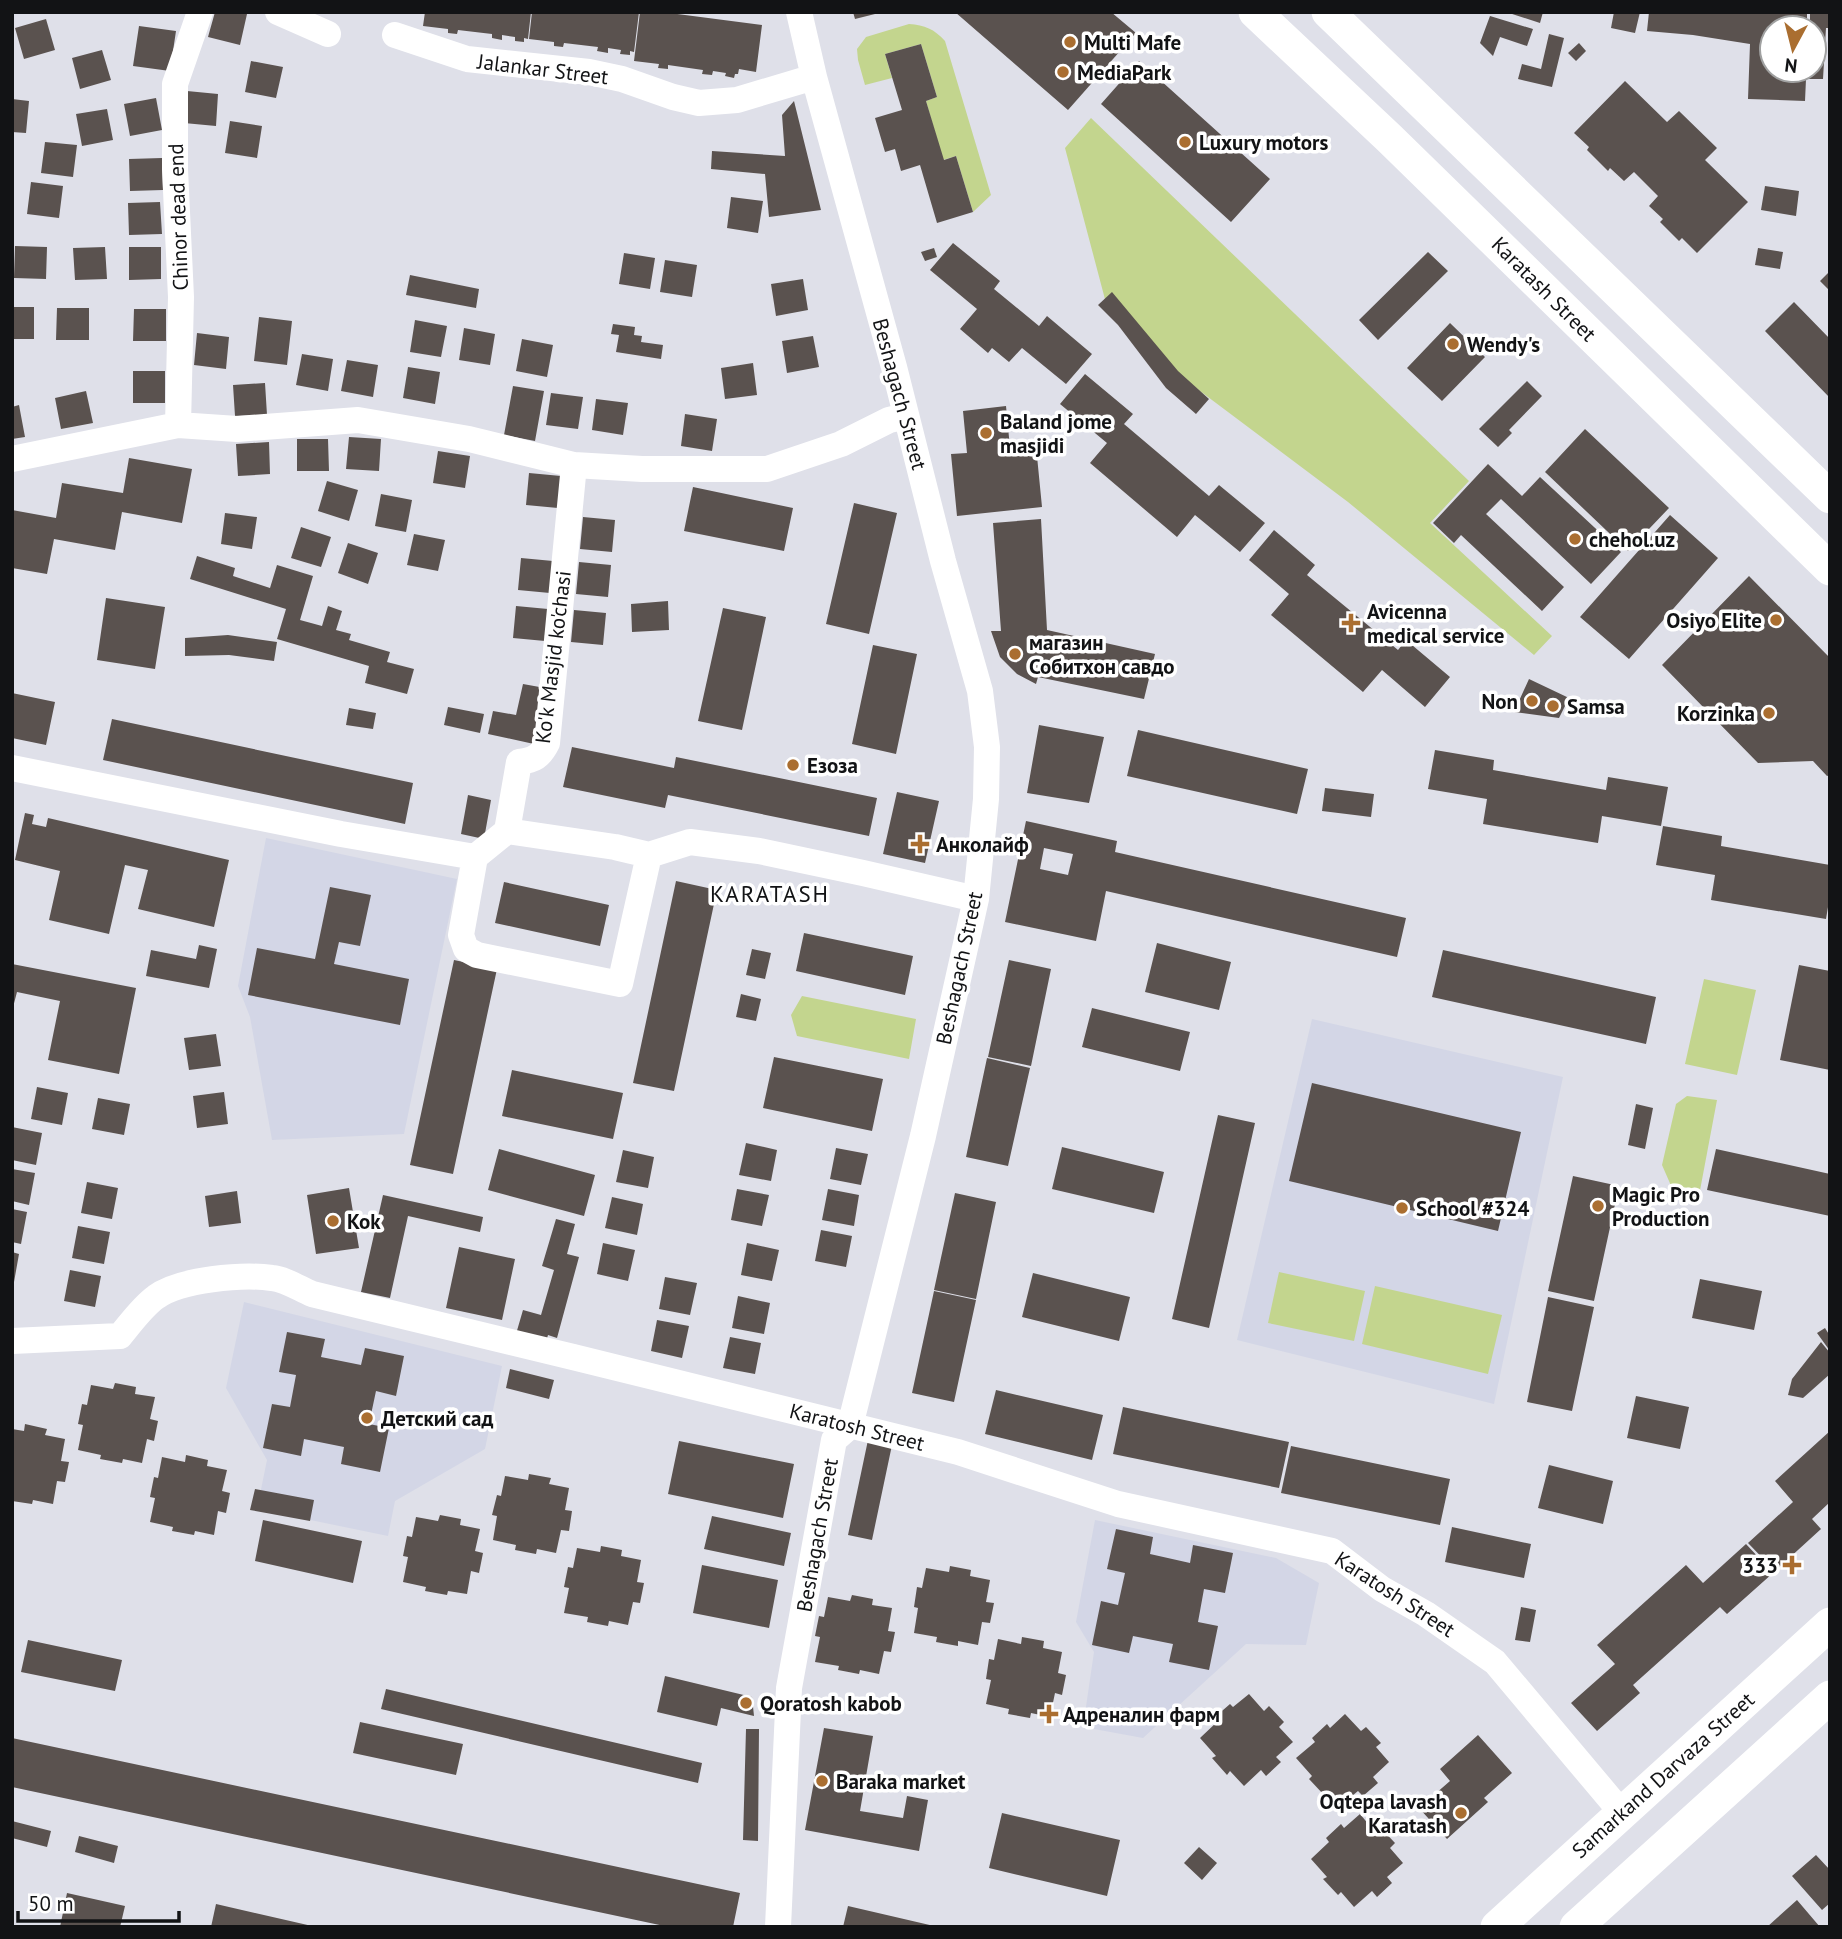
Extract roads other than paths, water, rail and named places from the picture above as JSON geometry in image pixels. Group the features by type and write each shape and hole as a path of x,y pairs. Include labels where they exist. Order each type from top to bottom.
{"main road":[{"name":"Karatash Street","path":"1255,12 1389,138 1830,569"},
{"path":"1328,12 1830,497"},
{"name":"Samarkand Darvaza Street","path":"1497,1927 1830,1624"},
{"path":"1576,1927 1830,1697"}],"street":[{"name":"Chinor dead end","path":"177,425 181,297 175,169 175,83 200,12"},
{"path":"278,12 328,34"},
{"name":"Beshagach Street","path":"778,1927 789,1688 834,1440 850,1426 923,1136 976,899 986,799 987,747 980,691 943,561 799,12"},
{"name":"Jalankar Street","path":"395,35 467,59 589,72 622,79 699,103 737,100 814,77"},
{"path":"12,459 177,425 237,429 358,420 469,439 574,465 642,469 767,469 841,444 889,420 906,416"},
{"name":"Ko'k Masjid ko'chasi","path":"506,831 519,762 533,760 542,754 547,743 574,465"},
{"path":"12,768 341,834 475,857"},
{"path":"649,855 620,984 477,954 466,949 461,935 475,857 506,831 615,847 649,855 690,842 759,851 976,899"},
{"name":"Karatosh Street","path":"12,1341 120,1336 153,1298 173,1287 234,1278 274,1278 312,1294 958,1452 1118,1503 1332,1551 1382,1589 1436,1621 1495,1662 1622,1813"}],"place":[{"name":"Multi Mafe","path":"1070,42"},
{"name":"MediaPark","path":"1063,72"},
{"name":"Luxury motors","path":"1185,142"},
{"name":"Wendy's","path":"1453,344"},
{"name":"Baland jome masjidi","path":"986,433"},
{"name":"chehol.uz","path":"1575,539"},
{"name":"Osiyo Elite","path":"1776,620"},
{"name":"Avicenna medical service","path":"1351,623"},
{"name":"магазин Собитхон савдо","path":"1015,654"},
{"name":"Non","path":"1532,701"},
{"name":"Samsa","path":"1553,706"},
{"name":"Korzinka","path":"1769,713"},
{"name":"Езоза","path":"793,765"},
{"name":"Анколайф","path":"920,844"},
{"name":"Magic Pro Production","path":"1598,1206"},
{"name":"School #324","path":"1402,1208"},
{"name":"Kok","path":"333,1221"},
{"name":"Детский сад","path":"367,1418"},
{"name":"333","path":"1792,1565"},
{"name":"Qoratosh kabob","path":"746,1703"},
{"name":"Адреналин фарм","path":"1049,1714"},
{"name":"Baraka market","path":"822,1781"},
{"name":"Oqtepa lavash Karatash","path":"1461,1813"}],"district":[{"name":"KARATASH","path":"770,893"}]}
